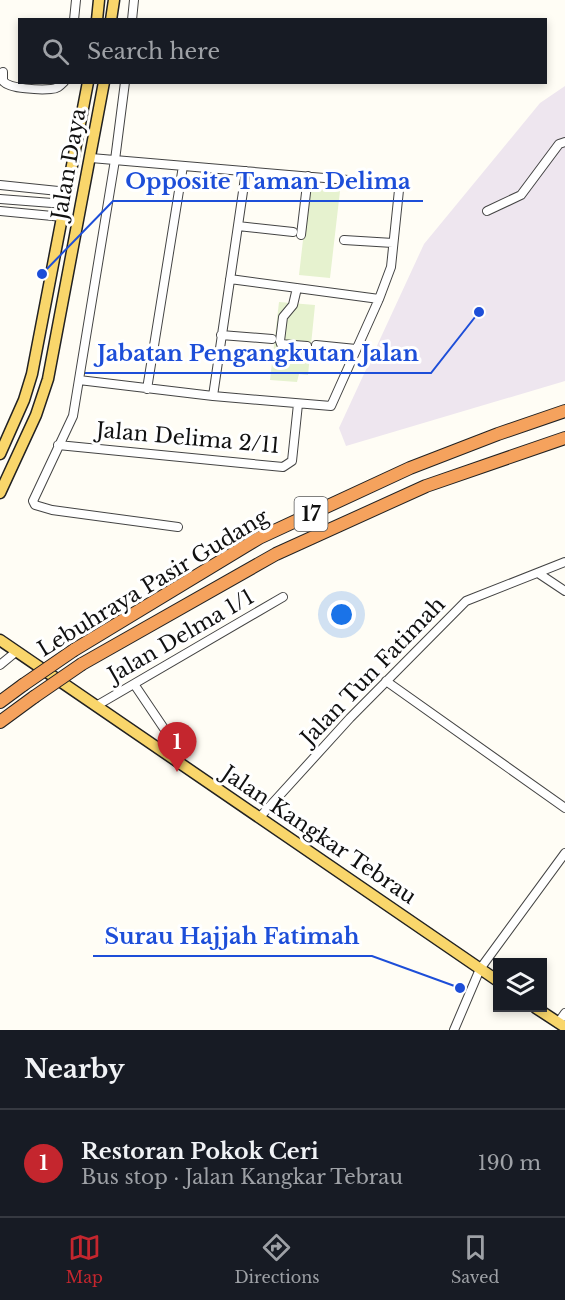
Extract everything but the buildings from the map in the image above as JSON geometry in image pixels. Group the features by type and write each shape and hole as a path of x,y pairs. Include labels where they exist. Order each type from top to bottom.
{"highway":[{"name":"Lebuhraya Pasir Gudang","path":"0,702 74,650 259,538 410,468 565,411"},
{"name":"Lebuhraya Pasir Gudang","path":"0,722 82,664 286,549 426,486 565,438"}],"main road":[{"path":"97,18 99,0"},
{"path":"111,18 114,0"},
{"name":"Jalan Daya","path":"0,454 24,400 32,374 88,84"},
{"name":"Jalan Daya","path":"0,493 36,415 48,379 104,84"},
{"path":"0,461 9,436"},
{"path":"0,483 18,453"},
{"name":"Jalan Kangkar Tebrau","path":"0,640 493,978"},
{"path":"542,1012 562,1025"}],"street":[{"path":"74,18 75,0"},
{"path":"132,18 135,0"},
{"path":"3,72 3,81 10,86 50,89 58,88 62,84"},
{"path":"125,84 116,160 73,416 33,501 35,506 52,510 178,527"},
{"path":"487,211 521,195 559,144 565,142"},
{"path":"79,380 213,396 332,405 391,267 398,186 91,158"},
{"path":"147,389 183,166"},
{"path":"213,396 246,171"},
{"path":"238,226 297,233 308,176"},
{"path":"0,185 68,192"},
{"path":"0,199 65,204"},
{"path":"0,211 63,217"},
{"path":"344,240 393,243"},
{"path":"230,279 379,299"},
{"path":"297,288 293,305 283,317 280,341 285,345 356,349"},
{"path":"221,335 272,339"},
{"name":"Jalan Delima 2/11","path":"58,445 283,467 292,461 298,404"},
{"name":"Jalan Tun Fatimah","path":"259,818 350,718 466,601 565,562"},
{"path":"538,573 565,591"},
{"name":"Jalan Delma 1/1","path":"96,706 283,597"},
{"path":"0,665 17,651"},
{"path":"386,681 565,808"},
{"path":"134,684 165,730"},
{"path":"454,1030 480,969 565,853"},
{"path":"562,1025 565,1013"}],"shaded area":[{"path":"565,86 565,381 346,446 339,428 424,244 540,103"}],"green space":[{"path":"309,188 340,191 330,278 299,275"},
{"path":"279,302 315,305 308,375 299,374 297,382 270,380"}],"place":[{"name":"Opposite Taman Delima","path":"42,274"},
{"name":"Jabatan Pengangkutan Jalan","path":"479,312"},
{"name":"Restoran Pokok Ceri","path":"177,772"},
{"name":"Surau Hajjah Fatimah","path":"460,988"}]}
